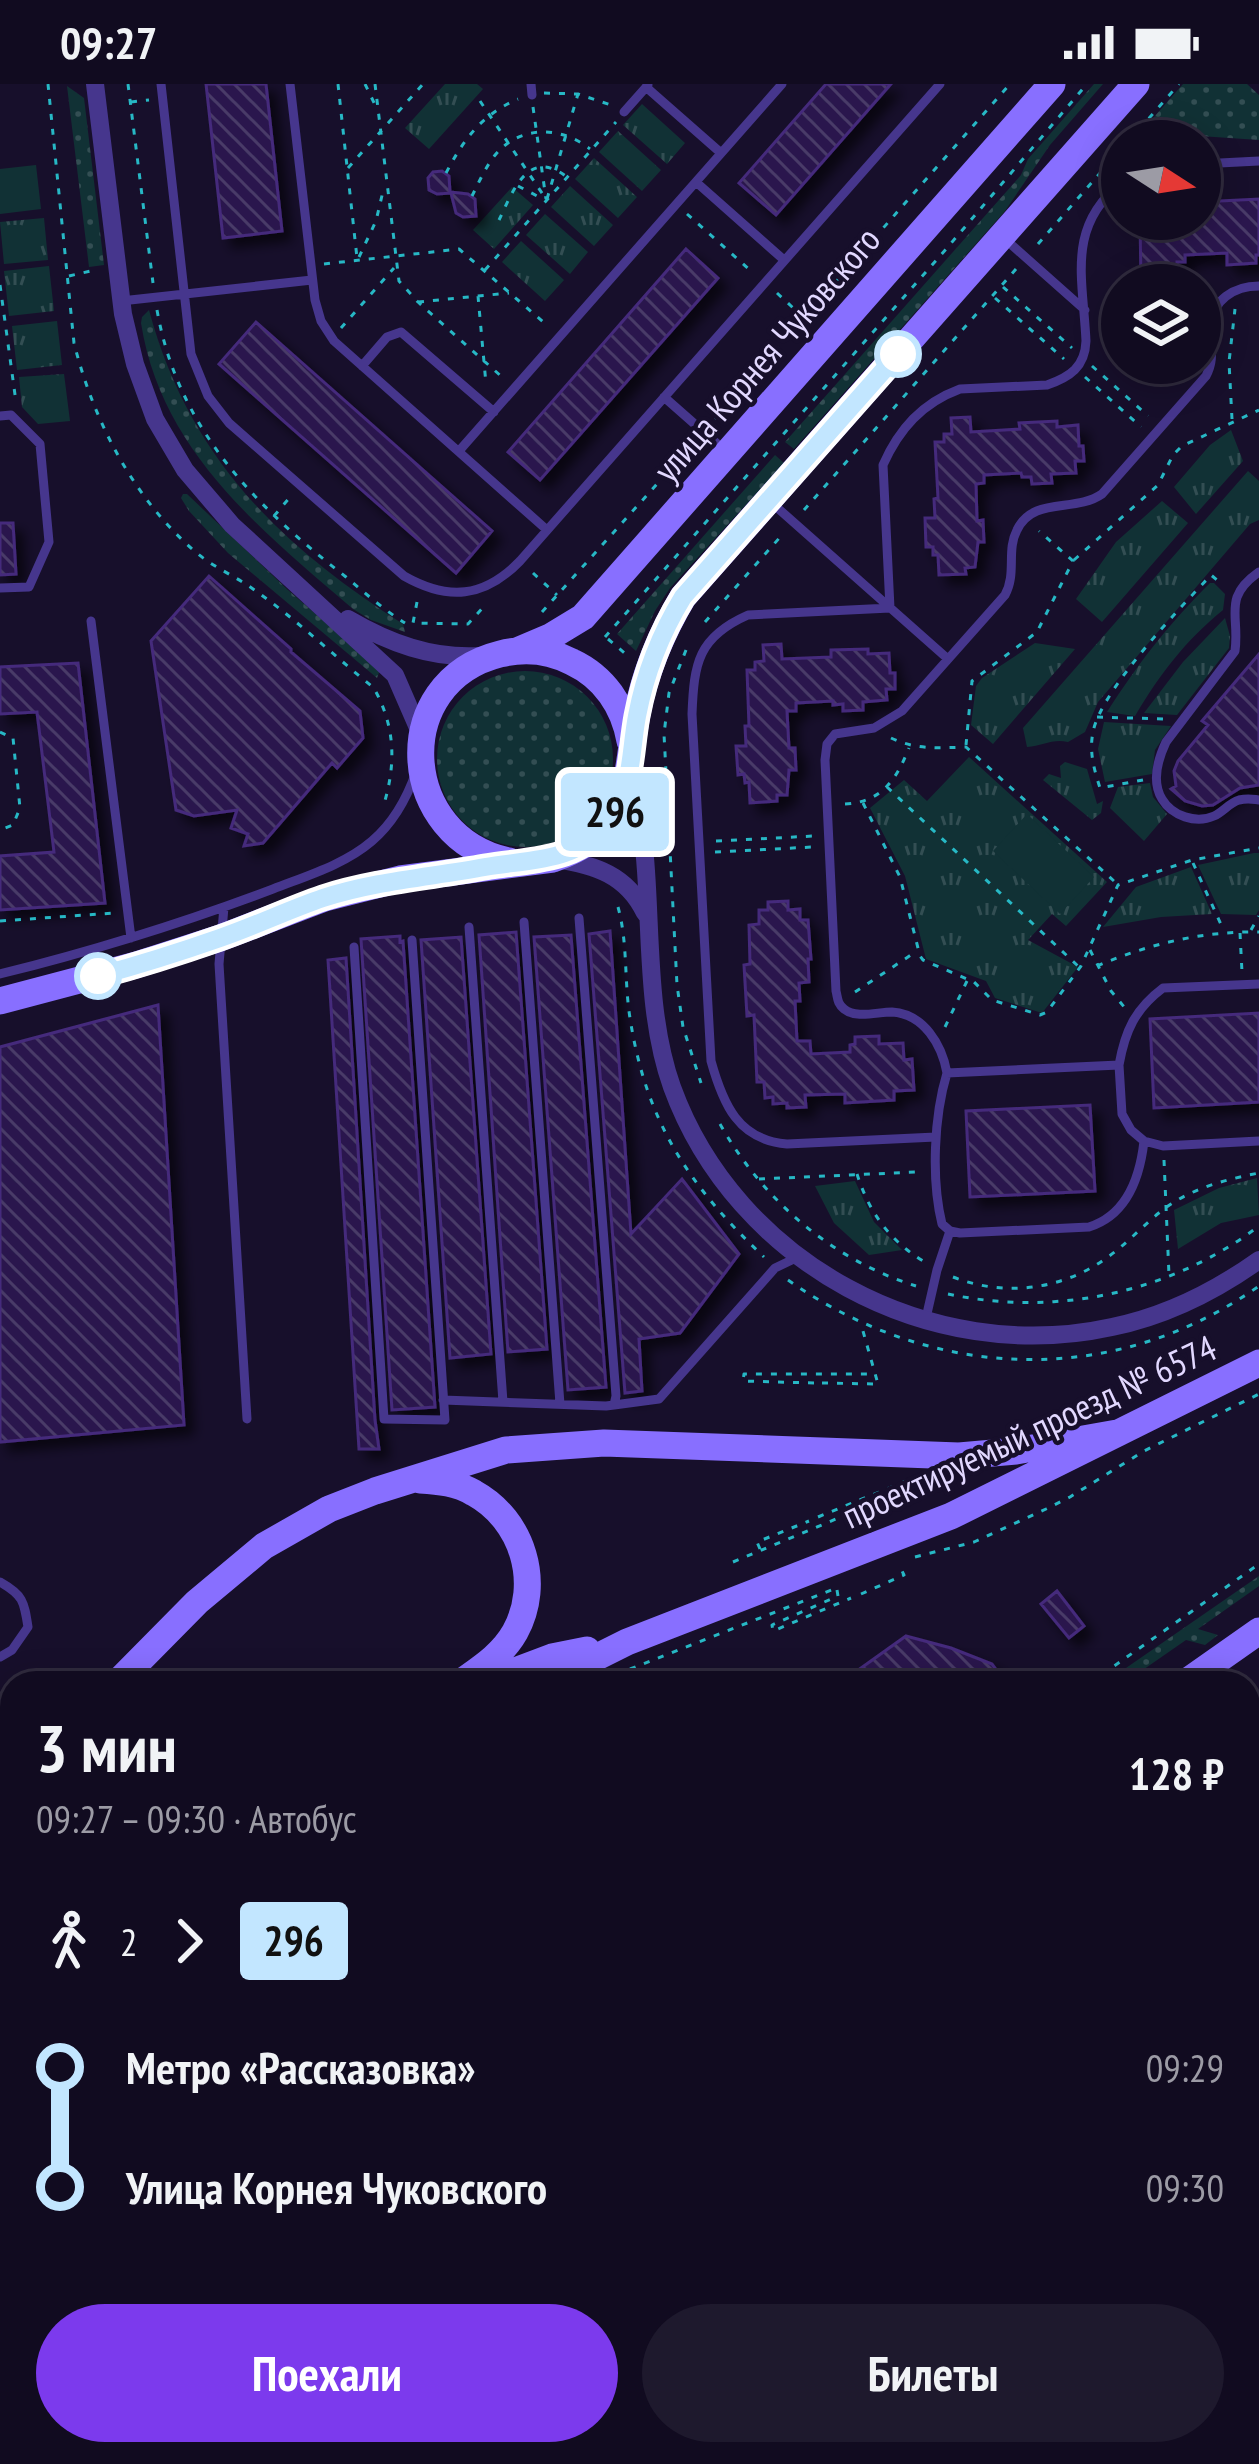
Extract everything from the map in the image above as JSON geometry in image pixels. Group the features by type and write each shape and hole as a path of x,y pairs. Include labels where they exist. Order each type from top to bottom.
{"street":[{"path":"95,84 121,301 144,392 177,458 232,525 395,675 421,749 429,798 449,829 479,851 515,862"},
{"path":"553,859 576,849 605,826 619,806 644,686 658,644 683,597 1136,84"},
{"name":"улица Корнея Чуковского","path":"421,749 435,702 470,666 550,637 583,617 1050,85"},
{"path":"313,598 412,649 446,656 554,654 598,679 614,698 625,720 645,856 661,1042 671,1084 705,1154 736,1198 798,1257 857,1294 925,1322 1039,1336 1144,1319 1196,1299 1259,1260"},
{"path":"0,1001 59,988 220,938 325,898 400,879 515,862 553,859 596,866 634,893 649,923"},
{"name":"проектируемый проезд № 6574","path":"569,1671 627,1642 951,1516 1259,1363"},
{"path":"129,1671 197,1602 264,1546 329,1509 506,1450 668,1444 958,1456 1118,1433"},
{"path":"416,1479 460,1486 491,1504 514,1532 526,1565 526,1600 514,1634 477,1671"},
{"path":"1203,1671 1259,1631"},
{"name":"проектируемый проезд № 6574","path":"515,1671 552,1657 627,1642"}],"lane":[{"path":"161,84 191,354 208,396 229,423 404,576 421,586 455,593 491,584 520,561 940,84"},
{"path":"290,84 317,312 332,339 547,530"},
{"path":"459,452 491,409 515,388 782,84"},
{"path":"624,112 648,86 722,153"},
{"path":"1221,163 1259,161"},
{"path":"696,182 784,260"},
{"path":"890,608 883,465 893,444 917,413 950,393 1047,385 1076,370 1085,354 1082,240 1101,202"},
{"path":"1002,237 1085,310"},
{"path":"121,301 312,280"},
{"path":"1144,1141 1135,1184 1118,1210 1100,1223 950,1231 942,1223 935,1137 947,1073 938,1043 928,1030 898,1012 857,1014 838,1003 825,751 835,734 874,728 902,711 1010,586 1013,536 1024,518 1037,510 1082,504 1102,494 1206,376 1212,361 1210,332 1215,310 1228,294 1259,286"},
{"path":"362,366 387,337 401,332 491,409"},
{"path":"664,398 727,453"},
{"path":"0,588 29,586 50,542 40,443 6,415"},
{"path":"769,500 948,659"},
{"path":"1259,572 1237,595 1234,651 1162,751 1156,778 1166,805 1196,819 1217,814 1240,800 1259,800"},
{"path":"890,608 748,615 727,624 710,639 695,667 692,714 711,1061 724,1099 742,1126 770,1143 935,1137"},
{"path":"92,621 131,938"},
{"path":"0,974 224,908 349,858 372,842 405,799 421,749"},
{"path":"224,908 221,987 247,1420"},
{"path":"579,918 614,1405"},
{"path":"524,922 560,1404"},
{"path":"469,927 502,1402"},
{"path":"354,947 384,1419 445,1420 412,940"},
{"path":"1259,984 1163,988 1133,1017 1119,1065 1122,1114 1144,1141 1163,1146 1259,1141"},
{"path":"947,1073 1119,1065"},
{"path":"925,1322 950,1231"},
{"path":"443,1400 614,1405 659,1399 775,1268 798,1257"},
{"path":"0,1582 25,1603 28,1627 12,1651 0,1657"}],"path":[{"path":"338,84 358,260"},
{"path":"365,84 378,110"},
{"path":"375,84 395,267 403,288 515,388"},
{"path":"348,168 423,84"},
{"path":"531,620 559,596 1010,84"},
{"path":"638,665 605,637 1087,84"},
{"path":"1147,120 1179,84"},
{"path":"531,90 547,201"},
{"path":"547,201 578,94"},
{"path":"480,100 547,201"},
{"path":"485,270 624,112"},
{"path":"472,196 490,163 508,143 537,132 566,134 591,150"},
{"path":"446,173 463,141"},
{"path":"499,220 528,172 542,168 567,177"},
{"path":"700,629 1101,172"},
{"path":"358,260 376,221 386,179"},
{"path":"516,185 547,201"},
{"path":"676,205 804,318"},
{"path":"310,266 459,249 560,337"},
{"path":"332,339 395,267"},
{"path":"67,277 103,269"},
{"path":"0,285 16,405 6,415"},
{"path":"1232,421 1229,362 1238,289"},
{"path":"418,302 511,293"},
{"path":"478,296 491,409"},
{"path":"1022,322 1039,319"},
{"path":"1042,340 1046,325"},
{"path":"1102,392 1121,392"},
{"path":"966,747 972,680 1037,632 1073,561 1158,485 1177,450 1259,410"},
{"path":"273,517 300,486"},
{"path":"1024,518 1073,561"},
{"path":"520,561 559,596"},
{"path":"1156,778 1100,788 1091,749 1097,717 1145,649 1211,575 1237,595"},
{"path":"421,586 413,625 468,624 488,601"},
{"path":"692,639 669,693 664,734 677,985 683,1028 703,1088"},
{"path":"382,683 374,688 391,727 392,751 391,781 383,806"},
{"path":"1097,717 1184,720"},
{"path":"874,728 924,749 966,747 1118,885"},
{"path":"0,732 13,738 20,808 13,825 0,830"},
{"path":"826,805 863,803 887,787 910,746"},
{"path":"887,787 1080,968"},
{"path":"863,803 900,877 919,950 928,964 968,980 996,1001 1040,1016 1080,968 1118,885 1192,860 1259,848"},
{"path":"752,850 755,839"},
{"path":"701,847 755,839 828,841"},
{"path":"701,847 752,850 828,841"},
{"path":"1192,860 1225,932"},
{"path":"613,900 622,923 637,1058 657,1117 699,1189 730,1225 816,1300 912,1342 1023,1361 1128,1348 1224,1309 1259,1286"},
{"path":"0,921 128,911"},
{"path":"1250,932 1259,916"},
{"path":"1097,966 1145,947 1225,932 1259,932"},
{"path":"1240,932 1242,985"},
{"path":"1090,948 1111,991 1133,1017"},
{"path":"838,1003 919,950"},
{"path":"938,1043 968,980"},
{"path":"722,1126 757,1179 836,1248 898,1280 979,1301 1039,1304 1134,1288 1223,1250 1259,1226"},
{"path":"1163,1146 1169,1275"},
{"path":"757,1179 937,1171"},
{"path":"857,1174 878,1220 913,1255 962,1280 1023,1289 1082,1273 1166,1208 1199,1189 1259,1173"},
{"path":"822,1383 878,1384 861,1323 867,1311"},
{"path":"814,1384 743,1381 744,1374 875,1374"},
{"path":"734,1562 927,1481 923,1474 818,1517"},
{"path":"761,1551 757,1542 809,1521"},
{"path":"861,1594 904,1575 899,1564"},
{"path":"1107,1671 1259,1564"},
{"path":"836,1588 838,1596 772,1624 773,1631 851,1598"}],"green space":[{"path":"445,84 477,84 483,89 429,149 405,128"},
{"path":"1094,84 1103,84 1050,145 1005,211 794,449 785,442 1021,175 1028,159"},
{"path":"1183,84 1247,84 1259,95 1259,140 1221,137 1221,120 1151,120"},
{"path":"67,86 84,98 104,265 89,267"},
{"path":"642,104 685,143 667,164 623,125"},
{"path":"618,131 661,170 642,191 599,152"},
{"path":"594,158 637,197 618,218 575,179"},
{"path":"36,165 41,209 0,214 0,169"},
{"path":"570,186 613,225 594,246 551,207"},
{"path":"512,187 533,205 494,249 473,230"},
{"path":"545,214 588,252 570,274 526,235"},
{"path":"44,218 48,260 4,264 0,222"},
{"path":"521,241 564,280 545,301 502,262"},
{"path":"49,266 54,311 9,316 4,271"},
{"path":"149,310 188,410 244,492 316,562 403,624 405,632 353,609 220,484 170,411 152,369 141,323"},
{"path":"57,321 62,365 17,370 12,326"},
{"path":"64,374 70,421 38,424 22,407 19,377"},
{"path":"1231,430 1243,461 1196,514 1174,487 1210,445"},
{"path":"775,455 784,463 670,588 636,651 617,634"},
{"path":"1248,471 1259,481 1259,520 1250,524 1098,702 1085,732 1068,742 1027,747 1023,728"},
{"path":"183,494 380,670 377,678 228,553 189,511"},
{"path":"1162,501 1188,523 1102,622 1076,599 1116,542"},
{"path":"1210,583 1225,594 1223,610 1174,659 1135,716 1107,712 1155,644"},
{"path":"1225,618 1229,648 1177,715 1144,713 1183,662"},
{"path":"1035,643 1075,649 993,744 971,725 976,686"},
{"path":"525,671 559,677 587,697 607,725 613,759 607,793 587,821 559,841 525,847 491,841 463,821 443,793 437,759 443,725 463,697 491,677"},
{"path":"1104,722 1171,726 1155,750 1152,774 1105,782 1098,749"},
{"path":"969,757 1107,882 1066,926 1052,914 1028,940 1078,967 1042,1013 995,998 986,981 926,959 905,876 870,808 904,780 927,801"},
{"path":"1065,762 1087,769 1097,804 1103,801 1101,813 1092,820 1043,780 1049,774 1061,778 1060,766"},
{"path":"1150,783 1153,797 1167,814 1144,841 1110,808 1118,787"},
{"path":"1027,814 1094,877 1060,914 993,851"},
{"path":"1259,853 1259,910 1256,915 1221,914 1198,865"},
{"path":"1191,867 1212,914 1103,927 1136,887"},
{"path":"1257,1178 1259,1215 1221,1223 1178,1249 1174,1210 1219,1188"},
{"path":"855,1181 874,1222 902,1250 869,1255 834,1223 815,1186"},
{"path":"1259,1576 1259,1586 1198,1629 1218,1635 1205,1645 1186,1640 1141,1671 1122,1671"}],"building":[{"path":"206,84 266,84 282,231 223,238"},
{"path":"826,84 891,84 776,215 739,183"},
{"path":"442,171 449,176 450,192 475,199 476,216 456,213 451,193 429,190 428,178"},
{"path":"1259,199 1256,263 1227,265 1227,253 1185,255 1185,262 1177,264 1141,264 1140,240 1221,240 1221,201"},
{"path":"686,249 718,278 540,480 508,452"},
{"path":"256,322 492,531 456,573 219,364"},
{"path":"970,417 971,432 1020,429 1019,423 1078,425 1084,461 1075,461 1076,473 1051,474 1052,483 1032,484 1031,477 1021,473 984,475 984,483 976,484 977,521 983,520 984,542 978,542 975,567 965,568 966,574 939,575 938,555 933,555 933,547 926,547 925,518 935,518 934,499 938,498 935,442 944,442 944,434 952,434 951,418"},
{"path":"0,523 13,523 16,574 0,575"},
{"path":"209,576 360,711 363,738 337,768 332,763 263,843 244,846 248,834 231,828 237,810 194,816 176,810 151,641"},
{"path":"781,644 782,659 831,657 831,650 889,653 895,689 886,689 887,700 863,702 863,710 843,711 843,704 833,705 833,701 796,703 796,711 787,711 789,748 795,748 796,770 789,770 787,795 777,795 777,801 750,803 749,782 745,783 744,774 738,775 736,746 746,746 745,726 749,726 747,670 755,670 755,662 764,661 763,645"},
{"path":"1259,654 1259,785 1240,788 1213,805 1185,801 1171,789 1176,786 1178,761 1208,725 1202,721"},
{"path":"78,663 105,903 0,910 0,856 54,852 37,712 0,714 0,667"},
{"path":"788,901 788,910 800,909 800,920 808,920 811,959 809,982 799,983 800,1001 795,1001 797,1041 810,1041 811,1054 850,1052 855,1037 879,1036 879,1044 903,1043 904,1060 912,1059 914,1090 894,1091 894,1100 845,1103 845,1094 805,1095 806,1107 787,1108 787,1103 773,1104 773,1097 765,1098 764,1082 757,1082 754,1015 747,1016 744,965 750,964 749,925 759,924 759,910 768,910 768,902"},
{"path":"610,931 631,1234 682,1179 739,1254 680,1333 639,1339 642,1391 625,1393 589,934"},
{"path":"516,932 547,1349 508,1352 479,935"},
{"path":"571,935 606,1387 568,1390 534,937"},
{"path":"400,936 435,1407 392,1410 361,939"},
{"path":"461,937 491,1354 450,1358 421,940"},
{"path":"346,958 379,1449 359,1449 328,960"},
{"path":"158,1005 184,1425 0,1442 0,1047"},
{"path":"1259,1013 1259,1102 1154,1108 1150,1019"},
{"path":"1090,1105 1095,1191 970,1197 966,1111"},
{"path":"1057,1591 1084,1626 1069,1638 1041,1604"},
{"path":"906,1636 951,1648 992,1664 997,1671 857,1671"}],"bus line":[{"name":"296","path":"98,976 220,938 325,898 400,879 553,859 586,843 605,826 624,794 641,698 674,611 898,354"}]}
